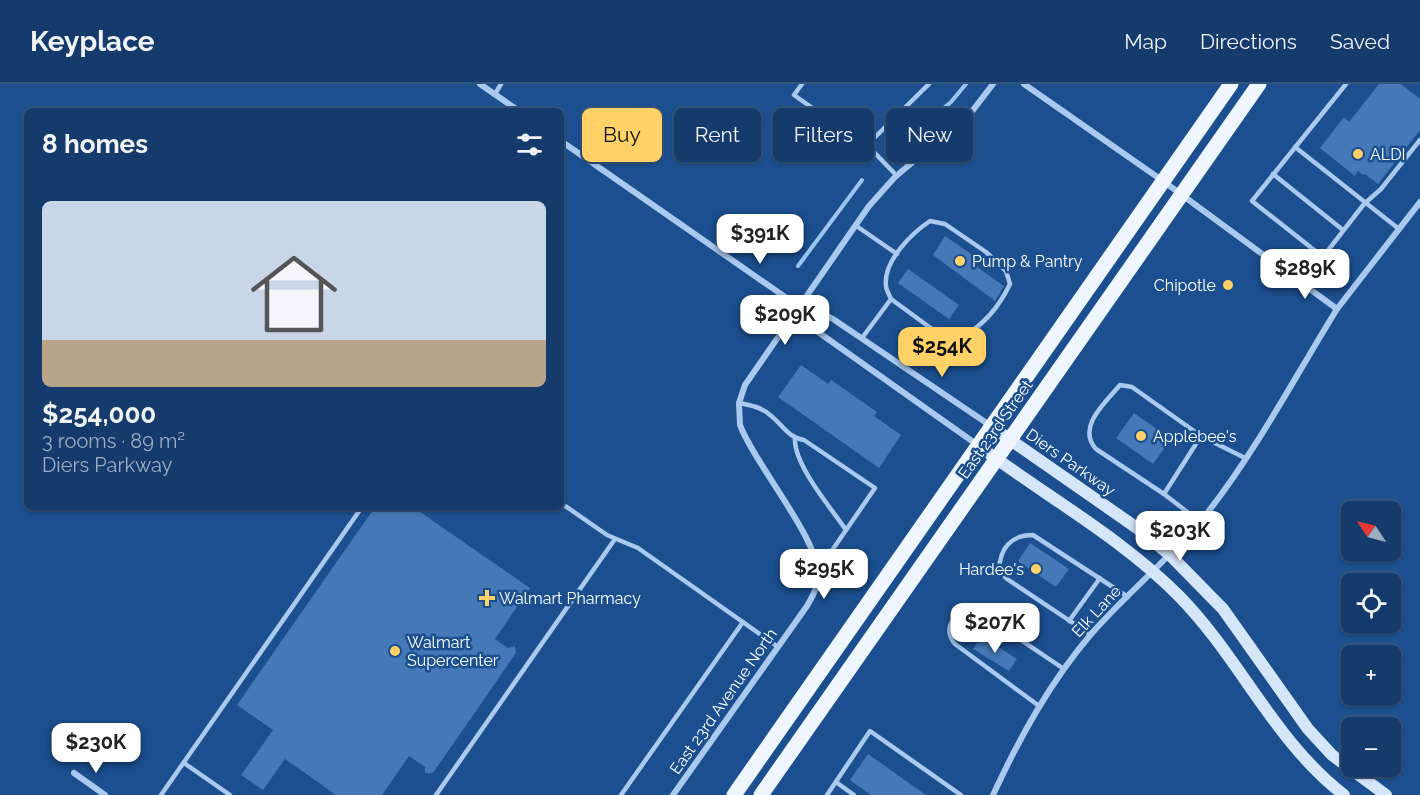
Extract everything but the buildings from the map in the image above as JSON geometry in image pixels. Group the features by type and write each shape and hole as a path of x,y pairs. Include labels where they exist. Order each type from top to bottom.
{"main road":[{"name":"East 23rd Street","path":"734,795 1231,84"},
{"name":"East 23rd Street","path":"761,795 1259,84"},
{"name":"Diers Parkway","path":"992,427 1137,528 1170,555 1224,609 1308,729 1332,755 1378,793"},
{"name":"Diers Parkway","path":"979,446 1153,572 1204,623 1285,738 1344,795"}],"street":[{"path":"480,84 515,108"},
{"path":"739,403 752,373 855,225 897,176 970,114 993,84"},
{"path":"1024,84 1163,181 1337,309"},
{"name":"Diers Parkway","path":"564,143 798,306 820,311 992,427"},
{"name":"Elk Lane","path":"993,795 1039,706 1064,669 1091,635 1170,555 1199,521 1245,458 1337,309 1420,202"},
{"name":"Diers Parkway","path":"798,306 811,327 979,446"},
{"name":"East 23rd Avenue North","path":"673,795 812,598 818,583 817,565 809,543 743,432 739,403"},
{"path":"74,773 105,795"}],"lane":[{"path":"495,94 501,84"},
{"path":"802,84 794,95 812,108"},
{"path":"874,138 929,84"},
{"path":"1323,257 1252,201 1346,84"},
{"path":"1302,284 1364,204 1381,189 1420,140"},
{"path":"1295,147 1364,204 1399,229"},
{"path":"874,154 897,176"},
{"path":"1273,174 1343,231"},
{"path":"930,222 945,224 986,252 1006,271 1010,284 1001,303 980,327 960,339 943,337 891,299 886,286 888,271 897,254 914,232 930,222"},
{"path":"855,225 897,254"},
{"path":"862,338 891,299"},
{"path":"1199,521 1089,441 1088,430 1095,416 1120,385 1124,384 1201,436 1245,458"},
{"path":"739,403 756,407 770,415 795,439 804,440 875,488 846,530 817,565"},
{"path":"1164,494 1201,436"},
{"path":"795,439 795,447 805,469 846,530"},
{"path":"564,505 615,539 638,549 778,647"},
{"path":"161,795 360,510"},
{"path":"1091,635 1007,579 999,570 1000,556 1009,543 1021,535 1033,535 1128,597"},
{"path":"436,795 615,539"},
{"path":"1069,621 1100,578"},
{"path":"1039,706 955,644 949,632 953,622 961,611 968,609 979,612 1064,669"},
{"path":"621,795 743,622"},
{"path":"827,795 870,731 961,795"},
{"path":"184,762 230,795"},
{"path":"836,782 854,795"}],"waterway":[{"path":"944,108 966,84"},
{"path":"798,266 862,180"}],"place":[{"name":"ALDI","path":"1358,154"},
{"name":"Pump & Pantry","path":"960,261"},
{"name":"Chipotle","path":"1228,285"},
{"name":"Applebee's","path":"1141,436"},
{"name":"Hardee's","path":"1036,569"},
{"name":"Walmart Pharmacy","path":"487,598"},
{"name":"Walmart Supercenter","path":"395,651"}]}
